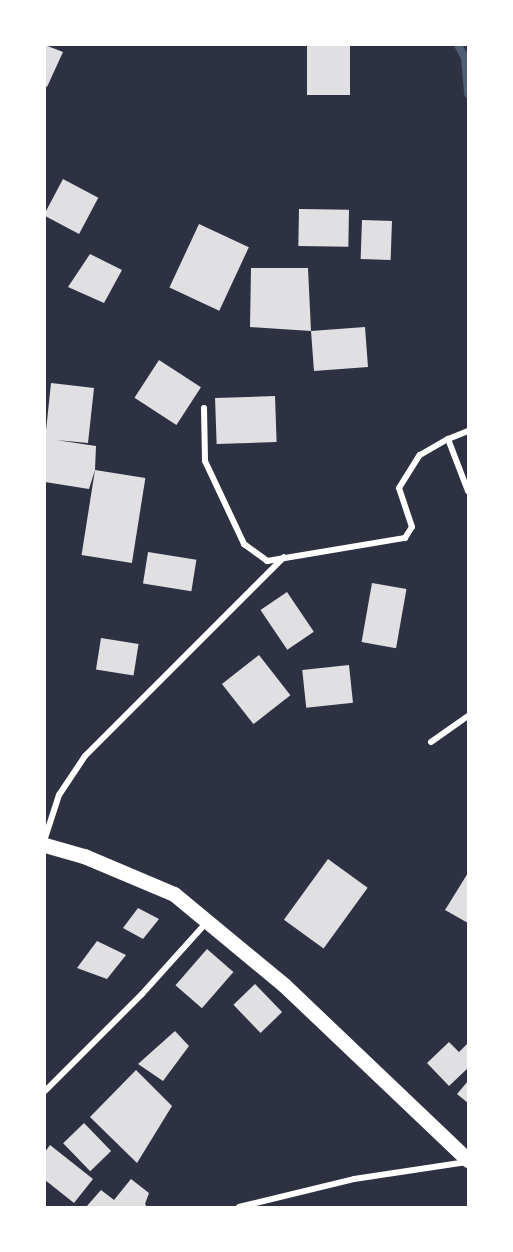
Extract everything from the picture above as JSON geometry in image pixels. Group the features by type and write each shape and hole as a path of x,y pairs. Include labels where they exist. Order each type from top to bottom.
{"main road":[{"path":"45,845 84,856 174,894 208,920 299,999 468,1161"}],"street":[{"path":"204,408 205,461 244,544 267,561 405,538 412,526 399,488 420,455 456,434 468,431"},
{"path":"448,439 468,491"},
{"path":"45,838 59,795 85,756 284,557"},
{"path":"431,742 468,716"},
{"path":"45,1091 142,994 208,920"},
{"path":"239,1207 354,1179 468,1161"}],"building":[{"path":"45,45 63,52 47,87 45,86"},
{"path":"307,45 350,45 350,95 307,95"},
{"path":"63,179 98,198 79,234 45,216"},
{"path":"299,209 349,210 348,247 298,246"},
{"path":"362,220 392,221 391,260 361,259"},
{"path":"199,224 249,247 219,311 169,287"},
{"path":"90,254 122,270 104,303 68,287"},
{"path":"251,268 308,268 311,331 250,327"},
{"path":"365,327 368,367 314,371 311,331"},
{"path":"159,360 201,387 176,425 134,398"},
{"path":"51,383 94,388 88,443 56,440 96,446 95,470 89,489 45,482 45,440"},
{"path":"275,396 277,442 217,444 215,398"},
{"path":"95,470 145,478 132,563 82,555"},
{"path":"148,552 196,560 191,591 143,584"},
{"path":"372,583 406,589 396,648 362,642"},
{"path":"287,592 314,632 287,650 260,610"},
{"path":"101,638 139,644 134,676 96,670"},
{"path":"259,655 290,695 253,724 222,684"},
{"path":"349,665 353,703 306,708 302,670"},
{"path":"328,859 368,888 324,948 284,920"},
{"path":"468,873 468,923 445,910"},
{"path":"138,908 159,919 143,939 123,928"},
{"path":"97,941 126,955 107,979 77,968"},
{"path":"207,949 233,972 202,1008 176,985"},
{"path":"255,984 282,1012 261,1033 233,1005"},
{"path":"175,1031 189,1046 163,1081 138,1064"},
{"path":"449,1042 459,1052 468,1043 468,1068 449,1086 427,1063"},
{"path":"136,1070 172,1106 137,1163 90,1117"},
{"path":"468,1081 468,1103 457,1094"},
{"path":"84,1123 111,1151 90,1171 63,1143"},
{"path":"50,1145 93,1179 74,1203 45,1180 45,1152"},
{"path":"131,1179 149,1193 145,1204 147,1207 86,1207 101,1190 114,1200"}],"waterway":[{"path":"458,45 465,58 468,94"}]}
